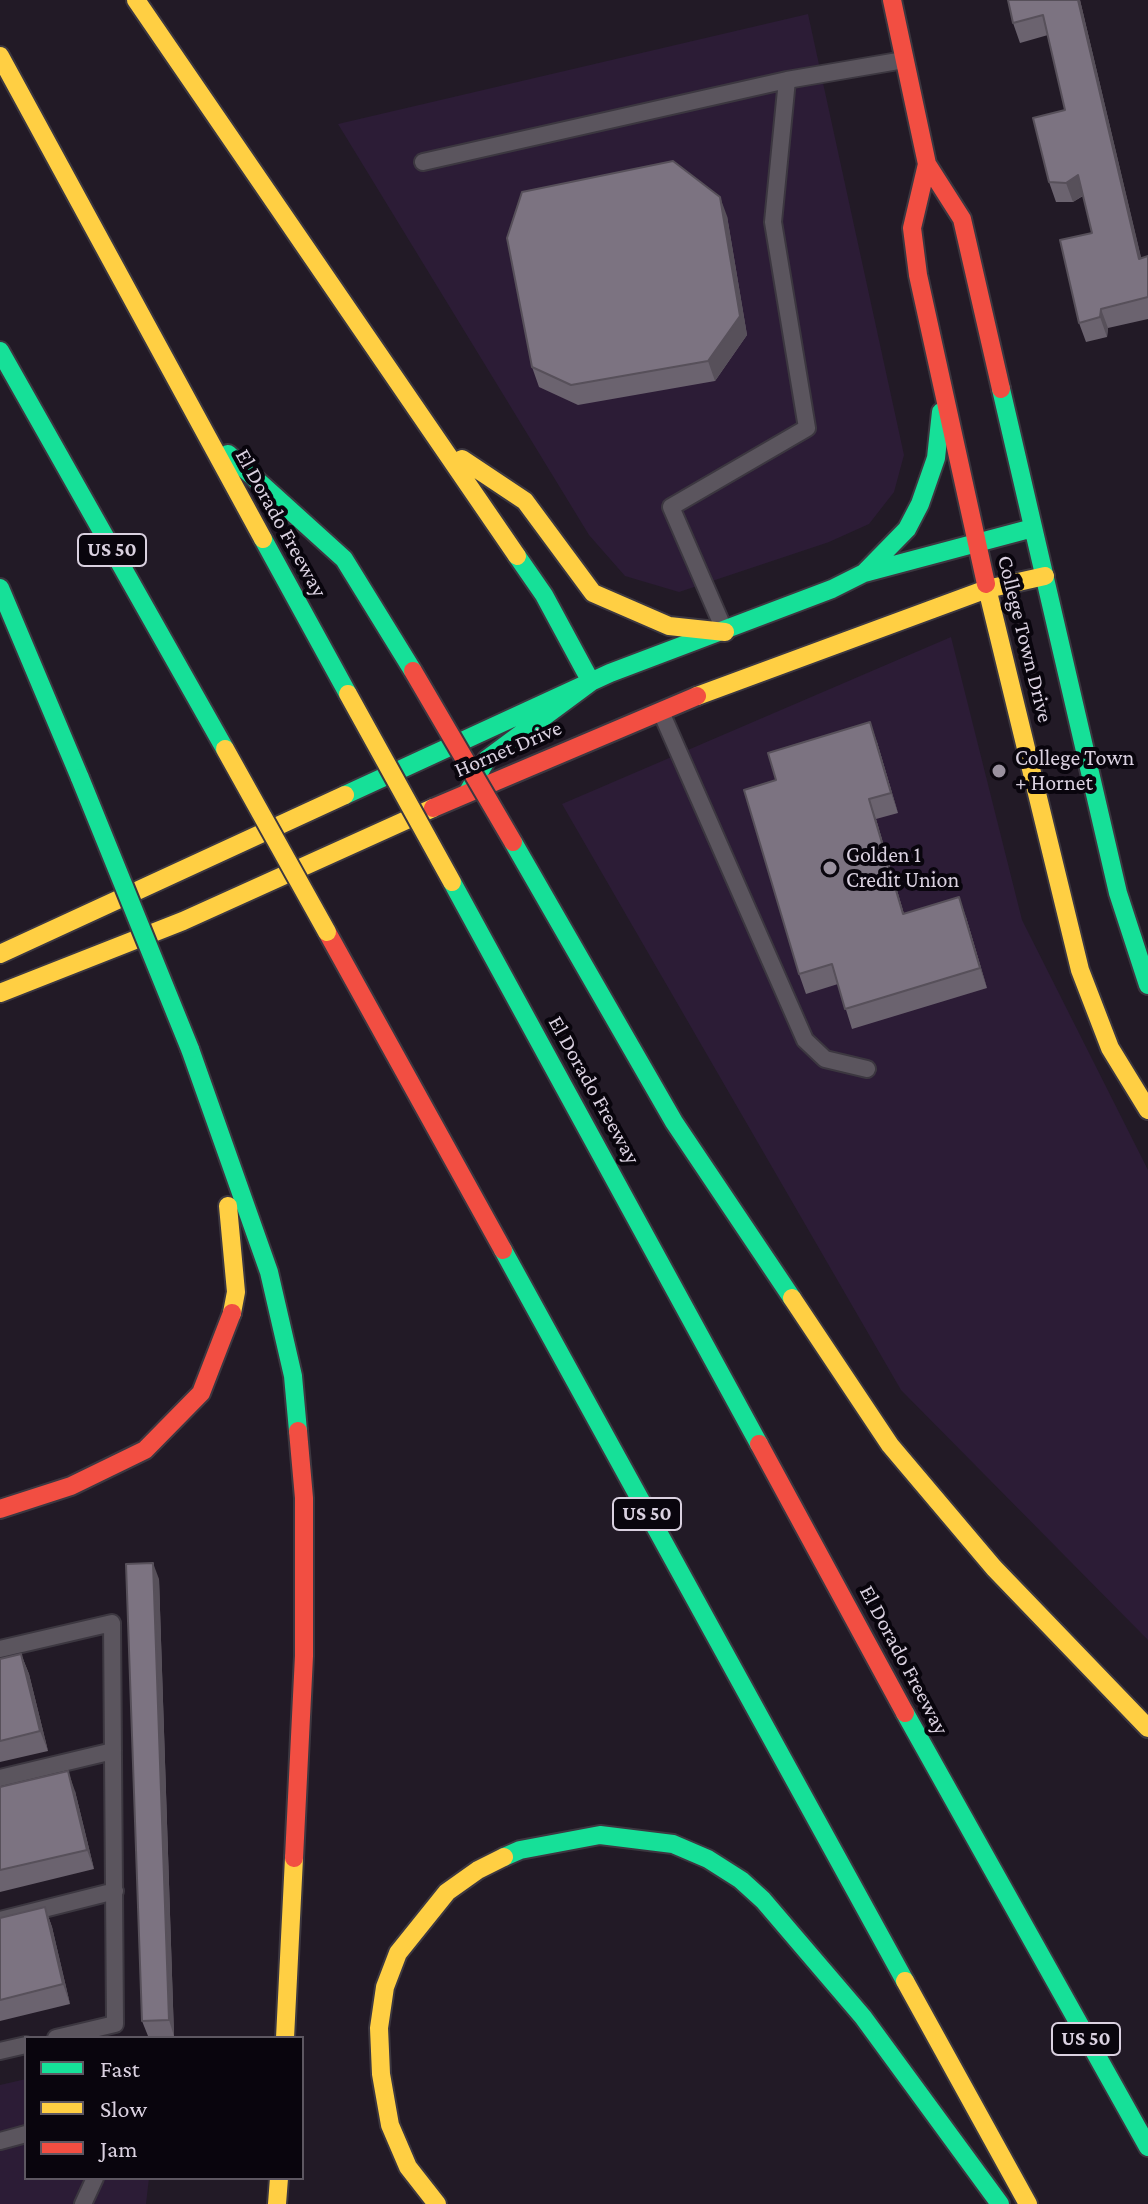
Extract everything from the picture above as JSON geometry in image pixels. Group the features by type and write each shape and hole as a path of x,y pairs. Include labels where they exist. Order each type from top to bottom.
{"main road":[{"path":"136,0 544,595 574,644 591,682 487,759 468,792"},
{"name":"College Town Drive","path":"892,0 927,164 962,219 1129,936 1148,985"},
{"name":"El Dorado Freeway","path":"0,56 1024,1931 1148,2147"},
{"name":"College Town Drive","path":"927,164 916,199 912,228 918,275 987,589 1080,970 1110,1048 1148,1110"},
{"name":"US 50","path":"0,351 327,932 1028,2204"},
{"path":"864,573 907,529 920,504 936,458 944,386"},
{"path":"203,431 344,559 413,671 674,1122 890,1445 1013,1588 1148,1728"},
{"path":"441,444 525,501 593,593 669,626 725,632"},
{"name":"Hornet Drive","path":"0,954 591,682 725,632 864,573 1033,528"},
{"name":"Hornet Drive","path":"0,993 183,921 468,792 661,711 987,589 1045,576"},
{"path":"0,588 213,1105 269,1272 290,1361 304,1498 304,1656 285,2036"},
{"path":"0,1509 71,1486 145,1450 201,1393 230,1324 236,1292 213,1105"},
{"path":"437,2204 408,2167 390,2125 381,2074 379,2028 385,1987 398,1953 447,1892 478,1870 520,1850 600,1835 673,1844 708,1859 741,1880 763,1900 863,2017 1000,2204"},
{"path":"277,2204 279,2180"}],"lane":[{"path":"423,162 787,80 905,59"},
{"path":"725,632 671,507 807,428 773,222 787,80"},
{"path":"661,711 805,1040 825,1059 867,1069"},
{"path":"1129,936 1148,932"},
{"path":"0,1649 112,1623 115,2024 64,2036"},
{"path":"0,1778 113,1751"},
{"path":"0,1920 115,1891"},
{"path":"0,2051 24,2045"},
{"path":"0,2141 24,2135"},
{"path":"83,2204 94,2180"}],"shaded area":[{"path":"808,14 904,455 894,492 869,524 829,542 679,592 625,576 589,535 338,124"},
{"path":"951,637 1022,920 1148,1170 1148,1640 901,1390 562,804"},
{"path":"24,2079 24,2180 149,2180 146,2204 0,2204 0,2085"}],"building":[{"path":"1008,0 1078,0 1139,259 1148,256 1148,297 1101,309 1100,317 1079,323 1060,240 1092,233 1078,175 1066,183 1049,182 1033,118 1065,110 1043,15 1013,23"},
{"path":"673,161 720,197 740,316 708,361 571,385 532,367 507,238 522,192"},
{"name":"Golden 1 Credit Union","path":"870,722 891,793 869,799 903,914 959,897 980,968 845,1009 832,964 799,974 744,790 776,780 768,753"},
{"path":"153,1563 169,2020 142,2021 126,1564"},
{"path":"21,1654 40,1731 0,1741 0,1659"},
{"path":"68,1771 87,1850 0,1870 0,1787"},
{"path":"45,1907 63,1984 0,2000 0,1918"}],"traffic: fast":[{"path":"0,351 225,749"},
{"path":"1001,389 1118,893 1148,985"},
{"path":"865,572 907,529 920,504 936,458 941,412"},
{"path":"228,454 344,559 413,671"},
{"path":"345,795 610,673 832,589 864,573 1033,528"},
{"path":"263,539 348,694"},
{"path":"468,792 487,759 591,682 544,595 517,556"},
{"path":"0,588 80,778"},
{"path":"80,778 190,1049"},
{"path":"513,842 674,1122 792,1298"},
{"path":"452,882 759,1444"},
{"path":"190,1049 269,1272 293,1376 298,1431"},
{"path":"503,1250 905,1981"},
{"path":"905,1713 1148,2147"},
{"path":"504,1857 520,1850 600,1835 673,1844 708,1859 741,1880 763,1900 863,2017 1000,2204"}],"traffic: slow":[{"path":"136,0 517,556"},
{"path":"0,56 263,539"},
{"path":"462,459 525,501 593,593 669,626 725,632"},
{"path":"697,696 987,589 1045,576"},
{"path":"986,584 1080,970 1110,1048 1148,1110"},
{"path":"348,694 452,882"},
{"path":"225,749 327,932"},
{"path":"0,954 345,795"},
{"path":"0,993 183,921 433,808"},
{"path":"228,1206 236,1292 232,1313"},
{"path":"792,1298 890,1445 994,1568 1148,1728"},
{"path":"437,2204 408,2167 390,2125 381,2074 379,2028 385,1987 398,1953 447,1892 478,1870 504,1857"},
{"path":"285,2036 294,1858"},
{"path":"905,1981 1028,2204"},
{"path":"277,2204 279,2180"}],"traffic: jam":[{"path":"892,0 927,164 962,219 1001,389"},
{"path":"927,164 912,228 918,275 986,584"},
{"path":"413,671 513,842"},
{"path":"433,808 697,696"},
{"path":"327,932 503,1250"},
{"path":"0,1509 71,1486 145,1450 201,1393 232,1313"},
{"path":"294,1858 304,1656 304,1498 298,1431"},
{"path":"759,1444 905,1713"}],"place":[{"name":"College Town + Hornet","path":"999,771"},
{"name":"Golden 1 Credit Union","path":"830,868"}]}
